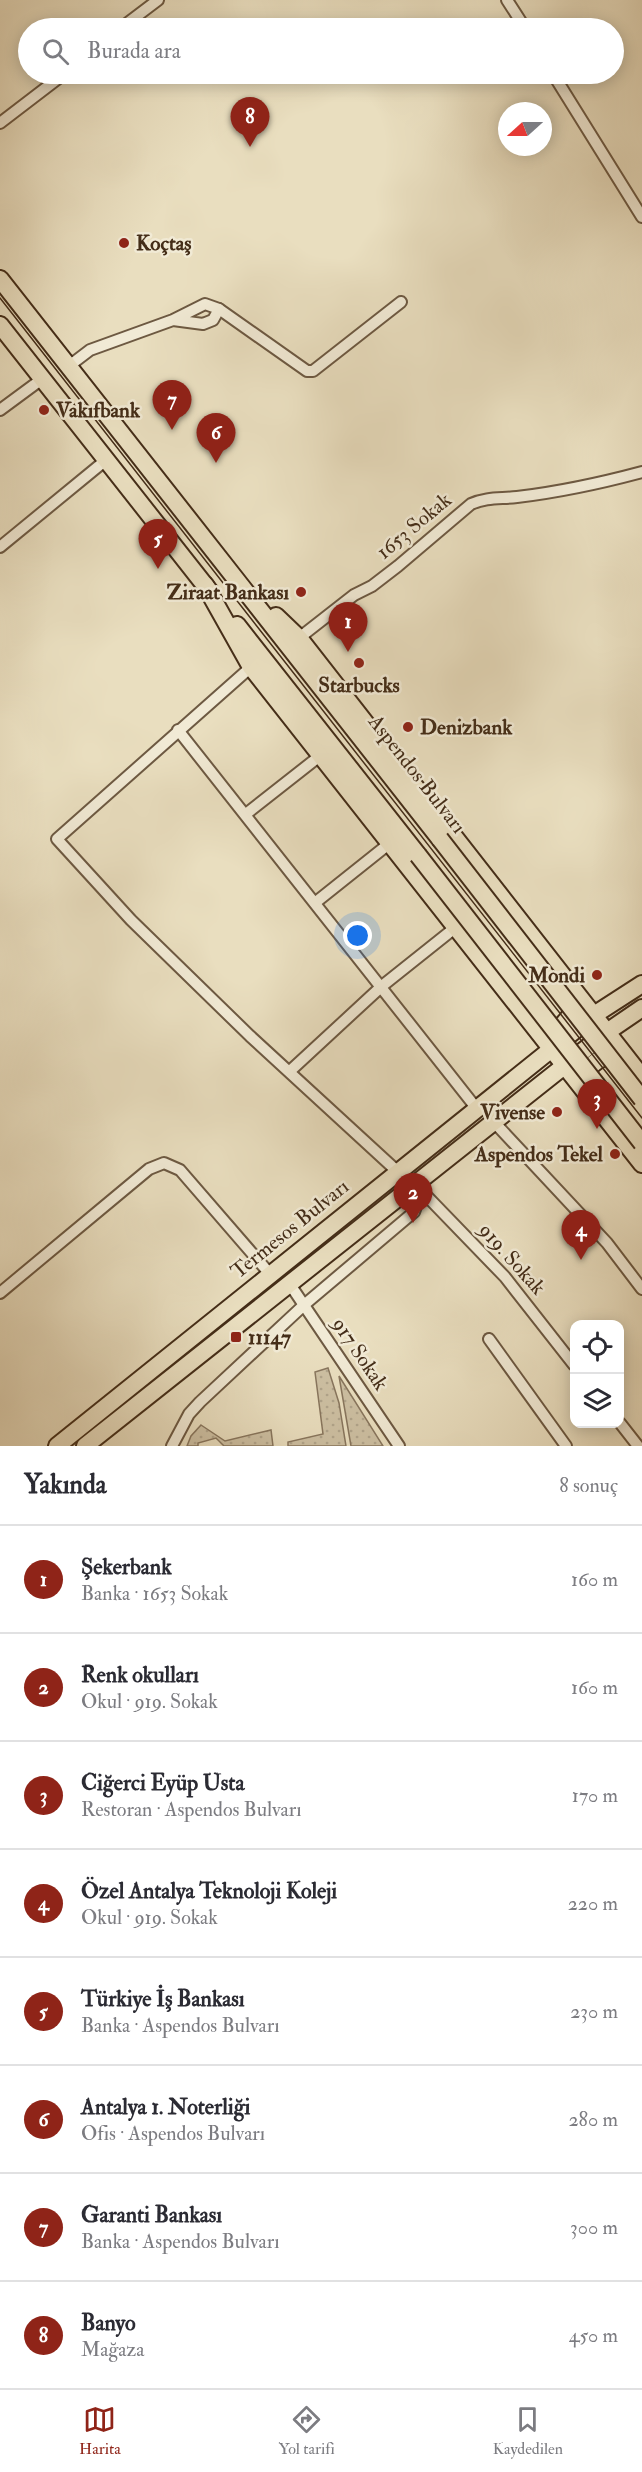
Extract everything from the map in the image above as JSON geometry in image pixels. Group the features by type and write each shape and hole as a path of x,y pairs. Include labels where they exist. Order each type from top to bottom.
{"main road":[{"name":"Aspendos Bulvarı","path":"0,279 642,1099"},
{"path":"0,326 418,855 642,1143"},
{"path":"225,564 299,638 642,1077"},
{"path":"205,585 251,667 642,1164"},
{"name":"Termesos Bulvarı","path":"57,1446 594,1015 642,984"},
{"path":"533,1026 546,1031 561,1027 571,1016 577,1003 573,989"},
{"name":"Termesos Bulvarı","path":"85,1446 565,1065 642,1008"},
{"path":"585,1089 582,1076 592,1064 604,1056 618,1053 629,1060"}],"street":[{"path":"134,18 158,0"},
{"path":"507,0 519,18"},
{"path":"0,123 50,84"},
{"path":"560,84 642,218"},
{"path":"69,366 90,350 173,320 205,303 219,309 308,371 313,370 401,302"},
{"path":"173,320 203,324 213,320 219,309"},
{"path":"0,410 42,379"},
{"path":"0,547 106,460"},
{"name":"1653 Sokak","path":"299,638 354,595 372,586 398,566 471,504 483,499 516,497 604,482 642,472"},
{"path":"251,667 57,839 131,920 398,1172"},
{"path":"178,730 316,902 477,1109"},
{"path":"246,814 321,755"},
{"path":"316,902 390,843"},
{"path":"290,1071 382,986 456,927"},
{"path":"494,1122 607,1243 642,1289"},
{"path":"0,1293 149,1169 164,1163 180,1170 270,1274"},
{"path":"172,1446 189,1414 303,1305 414,1212 418,1201 415,1184"},
{"name":"919. Sokak","path":"415,1184 506,1277 570,1360"},
{"name":"917 Sokak","path":"290,1283 399,1446"},
{"path":"489,1339 566,1446"},
{"path":"624,1428 638,1446"}],"shaded area":[{"path":"328,1368 339,1403 346,1446 288,1446 288,1442 323,1434 315,1372"},
{"path":"339,1376 383,1446 351,1446"},
{"path":"201,1425 225,1441 271,1430 273,1446 224,1446 216,1438 198,1443 198,1446 187,1446 191,1436"}],"tram line":[{"path":"0,298 642,1118"}],"place":[{"name":"Banyo","path":"250,147"},
{"name":"Koçtaş","path":"124,243"},
{"name":"Vakıfbank","path":"44,410"},
{"name":"Garanti Bankası","path":"172,430"},
{"name":"Antalya 1. Noterliği","path":"216,463"},
{"name":"Türkiye İş Bankası","path":"158,569"},
{"name":"Ziraat Bankası","path":"301,592"},
{"name":"Şekerbank","path":"348,652"},
{"name":"Starbucks","path":"359,663"},
{"name":"Denizbank","path":"408,727"},
{"name":"Mondi","path":"597,975"},
{"name":"Vivense","path":"557,1112"},
{"name":"Ciğerci Eyüp Usta","path":"597,1129"},
{"name":"Aspendos Tekel","path":"615,1154"},
{"name":"Renk okulları","path":"413,1223"},
{"name":"Özel Antalya Teknoloji Koleji","path":"581,1260"},
{"name":"11147","path":"236,1337"}]}
